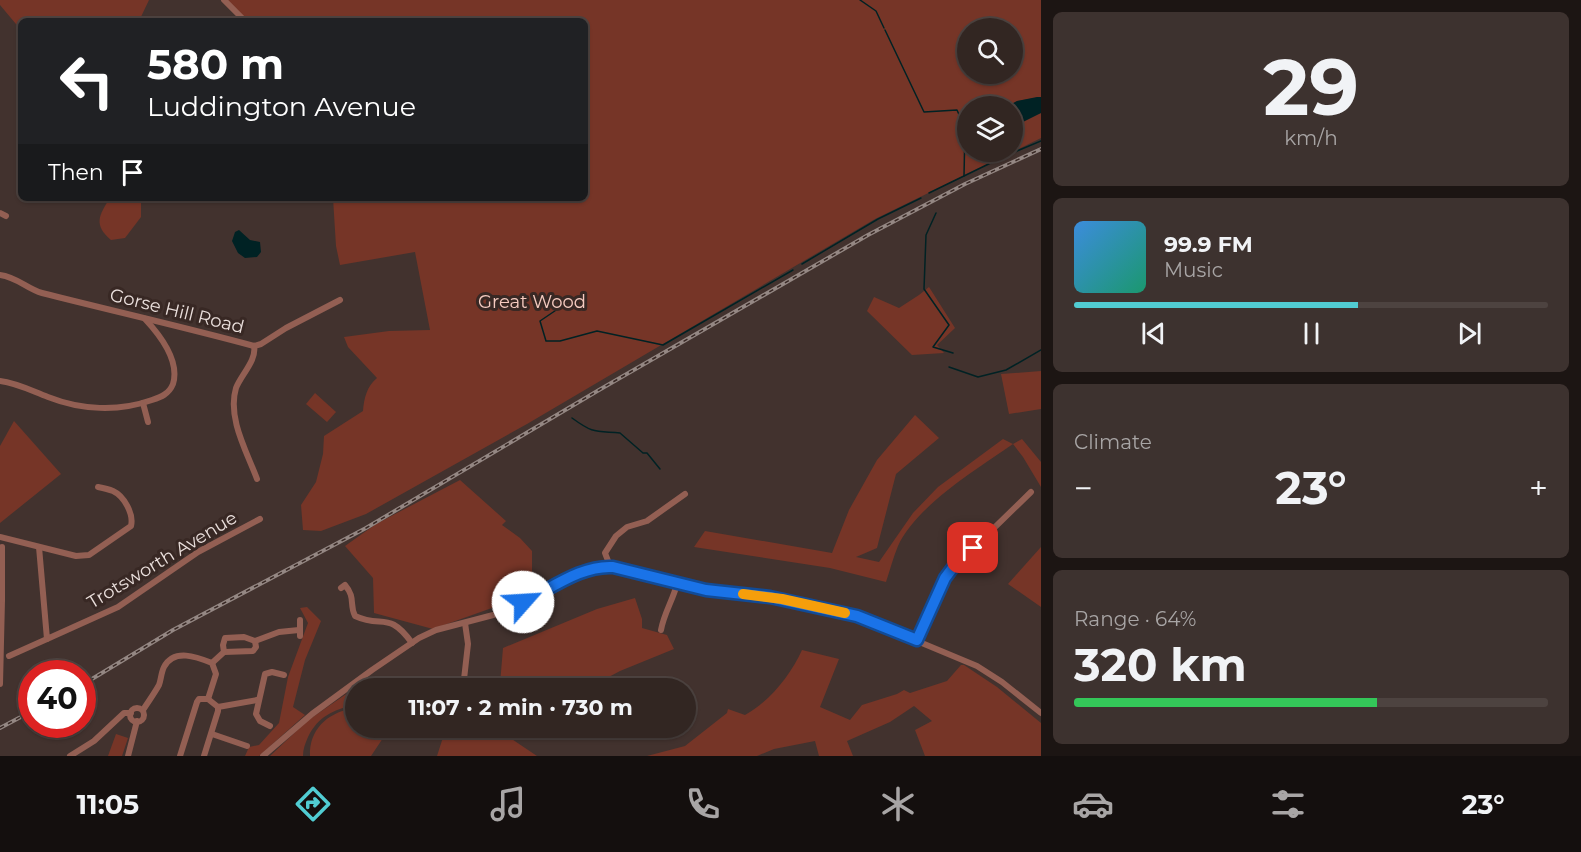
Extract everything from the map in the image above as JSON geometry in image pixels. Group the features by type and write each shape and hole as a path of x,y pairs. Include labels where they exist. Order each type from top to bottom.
{"street":[{"path":"224,0 243,18"},
{"name":"Gorse Hill Road","path":"0,275 18,280 37,292 254,346 340,300"},
{"path":"0,381 12,383 51,399 112,409 142,403 169,392 174,378 171,360 163,342 144,318"},
{"path":"254,346 255,353 237,386 235,403 242,442 256,479"},
{"path":"142,403 148,422"},
{"path":"0,537 76,556 85,556 131,526 132,516 119,495 115,491 98,487"},
{"path":"917,640 949,572 1031,492"},
{"path":"600,566 606,549 616,536 627,527 647,521 685,494"},
{"name":"Trotsworth Avenue","path":"9,656 118,607 198,552 260,519"},
{"path":"39,547 47,639"},
{"path":"0,684 2,548"},
{"path":"604,556 610,566"},
{"path":"263,756 312,714 412,643 436,630 497,614 577,574 600,566 610,566 677,584 776,598 857,616 986,671 1041,713"},
{"path":"661,630 665,612 677,584"},
{"path":"341,588 345,585 352,594 353,611 356,616 394,624 412,643"},
{"path":"225,652 223,645 225,638 244,637 255,641 279,632 300,633 300,620"},
{"path":"464,678 468,644 465,623"},
{"path":"213,663 225,652 253,651 256,647 255,641"},
{"path":"128,756 137,722 144,716 143,710 159,684 163,668 171,660 180,656 192,655 213,663"},
{"path":"208,699 216,674 213,663"},
{"path":"270,726 260,721 256,714 257,700 265,674 272,672 284,675"},
{"path":"180,756 199,699 208,699 218,707 257,700"},
{"path":"204,756 218,707"},
{"path":"70,756 94,741 124,713 131,713 137,708 143,710"},
{"path":"131,713 132,719 137,722"},
{"path":"212,734 247,746"}],"green space":[{"path":"0,0 149,0 140,18 18,18 18,26 0,5"},
{"name":"Great Wood","path":"227,0 1041,0 1041,97 1023,100 1023,96 957,96 957,162 992,162 875,219 527,424 366,514 321,531 303,530 301,505 316,482 323,454 324,436 363,411 367,393 377,378 348,347 344,337 389,331 430,330 415,252 340,265 336,246 333,201 588,201 588,18 244,18"},
{"name":"Great Wood","path":"1041,113 1041,138 1023,147 1023,121"},
{"path":"108,201 141,201 141,217 125,238 111,240 105,235 100,225 103,210"},
{"path":"929,287 955,328 937,345 944,353 912,355 867,311 874,297 899,308"},
{"path":"1041,371 1041,409 1009,414 1001,374"},
{"path":"315,393 336,412 327,422 306,404"},
{"path":"915,415 939,438 896,474 877,548 856,557 879,562 913,513 938,487 1003,439 1013,444 949,489 918,517 898,546 886,582 830,568 694,547 705,531 832,553 849,510 877,460"},
{"path":"14,421 61,474 0,523 0,446"},
{"path":"1022,439 1041,462 1041,487 1023,457 1013,444"},
{"path":"460,480 506,521 502,525 520,538 532,551 532,585 517,599 433,629 374,613 373,578 345,546 376,524"},
{"path":"1041,547 1041,607 1008,584"},
{"path":"635,598 642,619 642,628 667,635 674,649 607,678 500,678 503,648 597,609"},
{"path":"307,607 321,621 305,660 293,707 305,715 259,756 245,756 249,747 259,745 279,723 288,677 308,623 300,608"},
{"path":"802,650 839,659 820,707 850,720 862,705 904,690 910,693 947,681 961,665 964,665 997,687 1041,723 1041,756 925,756 915,730 932,721 914,706 890,722 847,741 853,756 819,756 815,741 774,749 757,756 647,756 685,746 727,713 728,709 745,715 763,703 792,669"},
{"path":"345,695 345,708 322,719 312,730 304,746 303,756 270,756 307,721"},
{"path":"345,710 345,738 383,738 371,756 310,756 310,747 316,731 327,719"},
{"path":"116,734 128,738 122,756 108,756"},
{"path":"443,738 510,738 537,756 437,756"}],"water":[{"path":"1041,97 1041,113 1023,122 1023,100"},
{"path":"239,230 250,240 260,242 261,252 257,257 245,258 238,253 232,241 235,232"}],"waterway":[{"path":"860,0 876,11 884,28"},
{"path":"885,30 924,112 957,110 965,128 964,176"},
{"path":"929,193 1041,141"},
{"path":"802,264 878,219 921,198"},
{"path":"936,213 926,235 924,289 949,325 933,347 953,353"},
{"path":"571,300 540,321 546,341 560,341 597,331 663,345 793,270"},
{"path":"949,367 978,377 1006,370 1041,350"},
{"path":"572,418 595,431 620,433 643,453 647,453 660,469"}],"railway":[{"path":"96,677 173,630 366,528 868,235 965,184 1041,149"},
{"path":"0,728 18,718"}],"slow traffic":[{"path":"743,594 782,599 845,613"}],"route":[{"path":"523,602 585,571 600,566 613,567 706,590 770,597 857,616 917,640 945,578 973,548"}]}
